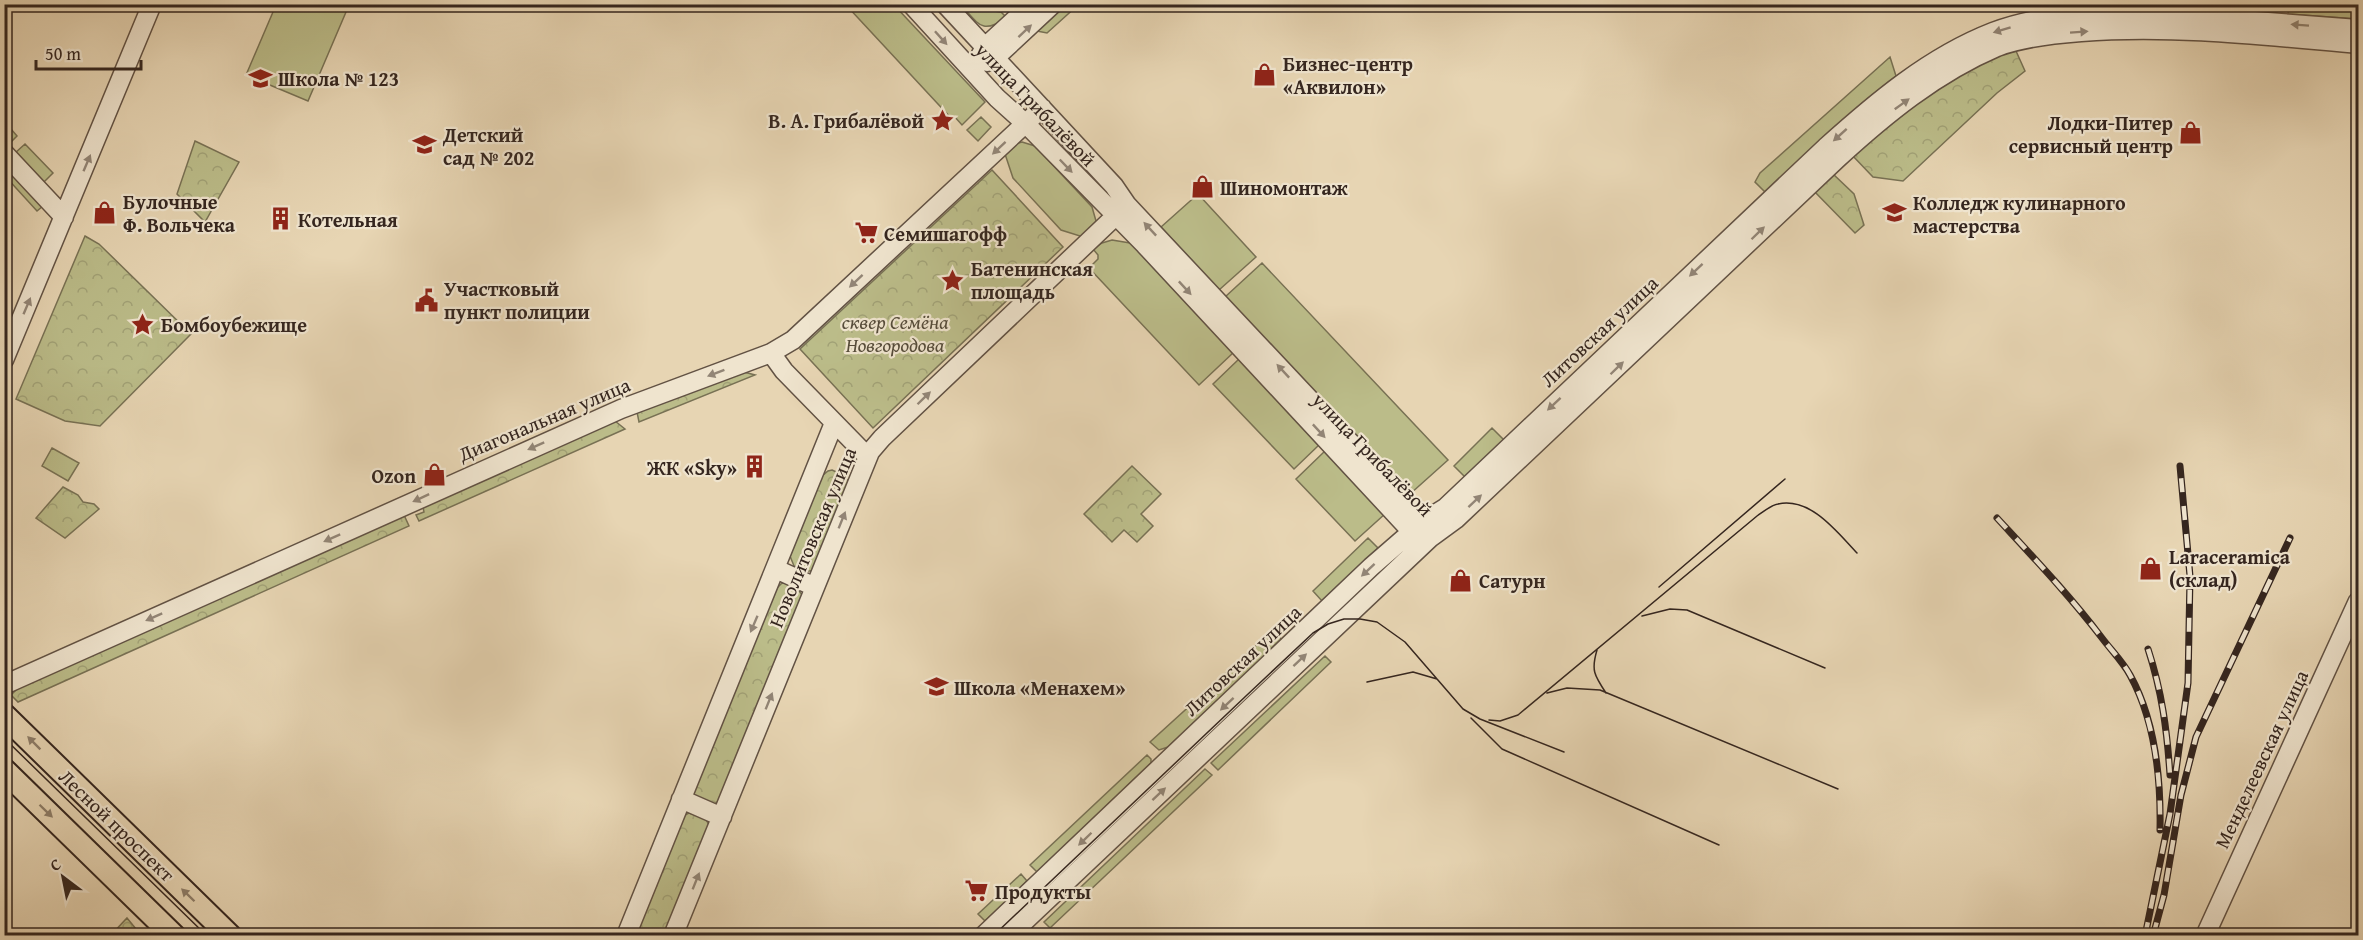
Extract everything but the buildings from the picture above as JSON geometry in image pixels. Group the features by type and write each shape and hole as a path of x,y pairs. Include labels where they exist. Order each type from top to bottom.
{"main road":[{"name":"Лесной проспект","path":"4,715 230,936"},
{"name":"Лесной проспект","path":"4,770 174,936"}],"street":[{"path":"4,360 152,4"},
{"name":"улица Грибалёвой","path":"911,4 997,98 1121,211 1145,245 1422,530"},
{"name":"улица Грибалёвой","path":"945,4 1114,186 1121,211"},
{"path":"972,70 1032,4"},
{"path":"990,52 1053,4"},
{"name":"Литовская улица","path":"1010,936 1445,508 1871,106 1913,76 1957,49 1994,32 2024,23 2094,14 2171,14 2358,29"},
{"name":"Литовская улица","path":"983,936 1371,567 1422,530 1456,519 1881,119 1922,90 1965,63 1999,46 2058,33 2169,30 2358,44"},
{"name":"Диагональная улица","path":"4,685 621,409 771,353 793,340 1042,108"},
{"path":"4,153 64,217"},
{"name":"Новолитовская улица","path":"673,936 868,457 882,438 1121,211"},
{"path":"771,353 784,371 868,457"},
{"name":"Новолитовская улица","path":"626,936 834,423"},
{"path":"776,569 815,587"},
{"name":"Менделеевская улица","path":"2205,936 2358,601"},
{"path":"681,799 722,817"}],"green space":[{"path":"276,5 349,5 308,101 246,75"},
{"path":"846,5 894,5 985,102 962,125 954,116 951,118"},
{"path":"961,5 988,5 1007,18 991,26 981,25"},
{"path":"1065,5 1078,5 1047,33 1037,31"},
{"path":"2179,5 2278,5 2277,13"},
{"path":"2289,5 2358,5 2358,19 2288,14"},
{"path":"2016,51 2025,71 1997,93 1903,181 1873,177 1852,155 1907,108 1950,79 1994,57"},
{"path":"1890,57 1896,76 1867,99 1766,193 1755,182 1760,173"},
{"path":"981,117 991,127 978,141 967,130"},
{"path":"5,122 17,136 8,145 5,141"},
{"path":"195,141 239,162 205,222 177,194"},
{"path":"1022,142 1035,146 1092,207 1096,221 1083,237 1061,230 1013,178 1005,154 1015,144"},
{"path":"25,144 53,173 43,183 15,153"},
{"path":"5,164 43,206 37,211 5,176"},
{"name":"сквер Семёна Новгородова","path":"992,170 1063,247 873,428 800,349"},
{"path":"1832,173 1854,194 1864,225 1855,233 1813,190"},
{"path":"1198,194 1256,257 1219,290 1161,227"},
{"path":"85,236 99,244 191,334 100,426 65,421 16,399"},
{"path":"1112,240 1130,243 1138,249 1234,352 1199,385 1089,268 1098,259 1093,249"},
{"path":"1262,263 1448,460 1410,494 1225,297"},
{"path":"1240,358 1320,444 1294,469 1213,384"},
{"path":"744,372 755,375 639,422 637,412"},
{"path":"615,421 625,429 419,521 416,515 424,512 423,507"},
{"path":"1492,428 1504,440 1466,478 1454,466"},
{"path":"52,448 79,463 68,481 42,466"},
{"path":"1326,450 1386,513 1355,541 1296,479"},
{"path":"1132,466 1161,494 1141,514 1153,526 1137,542 1124,530 1112,542 1084,514"},
{"path":"832,470 845,476 849,483 813,571 805,571 794,566 790,556 822,476"},
{"path":"63,487 78,495 83,502 94,504 99,509 65,538 36,518"},
{"path":"404,515 409,526 18,702 11,695 18,688"},
{"path":"1368,538 1378,548 1322,601 1313,591"},
{"path":"782,583 794,587 803,596 720,800 713,805 695,797 693,793 776,589"},
{"path":"1273,630 1282,640 1168,747 1159,750 1150,742"},
{"path":"1325,656 1331,662 1218,770 1211,763"},
{"path":"1147,755 1151,763 1037,872 1030,865"},
{"path":"1205,769 1212,775 1050,928 1044,922"},
{"path":"689,813 705,818 709,825 665,935 634,936 685,815"},
{"path":"1021,874 1027,881 985,921 978,914"},
{"path":"127,918 141,935 111,935"}],"tram line":[{"path":"1659,587 1785,479"},
{"path":"1489,720 1500,721 1518,715 1757,516 1773,506 1790,503 1812,511 1832,526 1857,553"},
{"path":"1642,616 1670,609 1687,610 1825,668"},
{"path":"993,936 1313,633 1328,624 1344,619 1377,622 1405,642 1463,709 1480,719 1564,752"},
{"path":"1597,650 1594,663 1595,672 1606,693"},
{"path":"1367,682 1413,672 1437,679"},
{"path":"1547,693 1567,688 1600,690 1838,789"},
{"path":"1471,718 1502,749 1719,845"},
{"path":"4,738 207,936"}],"railway":[{"path":"2145,936 2170,814 2188,683 2190,576 2180,466"},
{"path":"1997,518 2077,607 2130,675 2145,711 2155,751 2160,830"},
{"path":"2153,936 2164,895 2181,795 2196,737 2290,538"},
{"path":"2148,649 2163,711 2170,775"}],"place":[{"name":"Бизнес-центр «Аквилон»","path":"1265,74"},
{"name":"Школа № 123","path":"260,78"},
{"name":"В. А. Грибалёвой","path":"942,120"},
{"name":"Лодки-Питер сервисный центр","path":"2191,133"},
{"name":"Детский сад № 202","path":"425,145"},
{"name":"Шиномонтаж","path":"1202,187"},
{"name":"Булочные Ф. Вольчека","path":"105,212"},
{"name":"Колледж кулинарного мастерства","path":"1895,213"},
{"name":"Котельная","path":"280,219"},
{"name":"Семишагофф","path":"866,233"},
{"name":"Батенинская площадь","path":"953,280"},
{"name":"Участковый пункт полиции","path":"426,300"},
{"name":"Бомбоубежище","path":"143,324"},
{"name":"ЖК «Sky»","path":"755,467"},
{"name":"Ozon","path":"434,475"},
{"name":"Laraceramica (склад)","path":"2151,568"},
{"name":"Сатурн","path":"1461,580"},
{"name":"Школа «Менахем»","path":"936,687"},
{"name":"Продукты","path":"977,891"}]}
